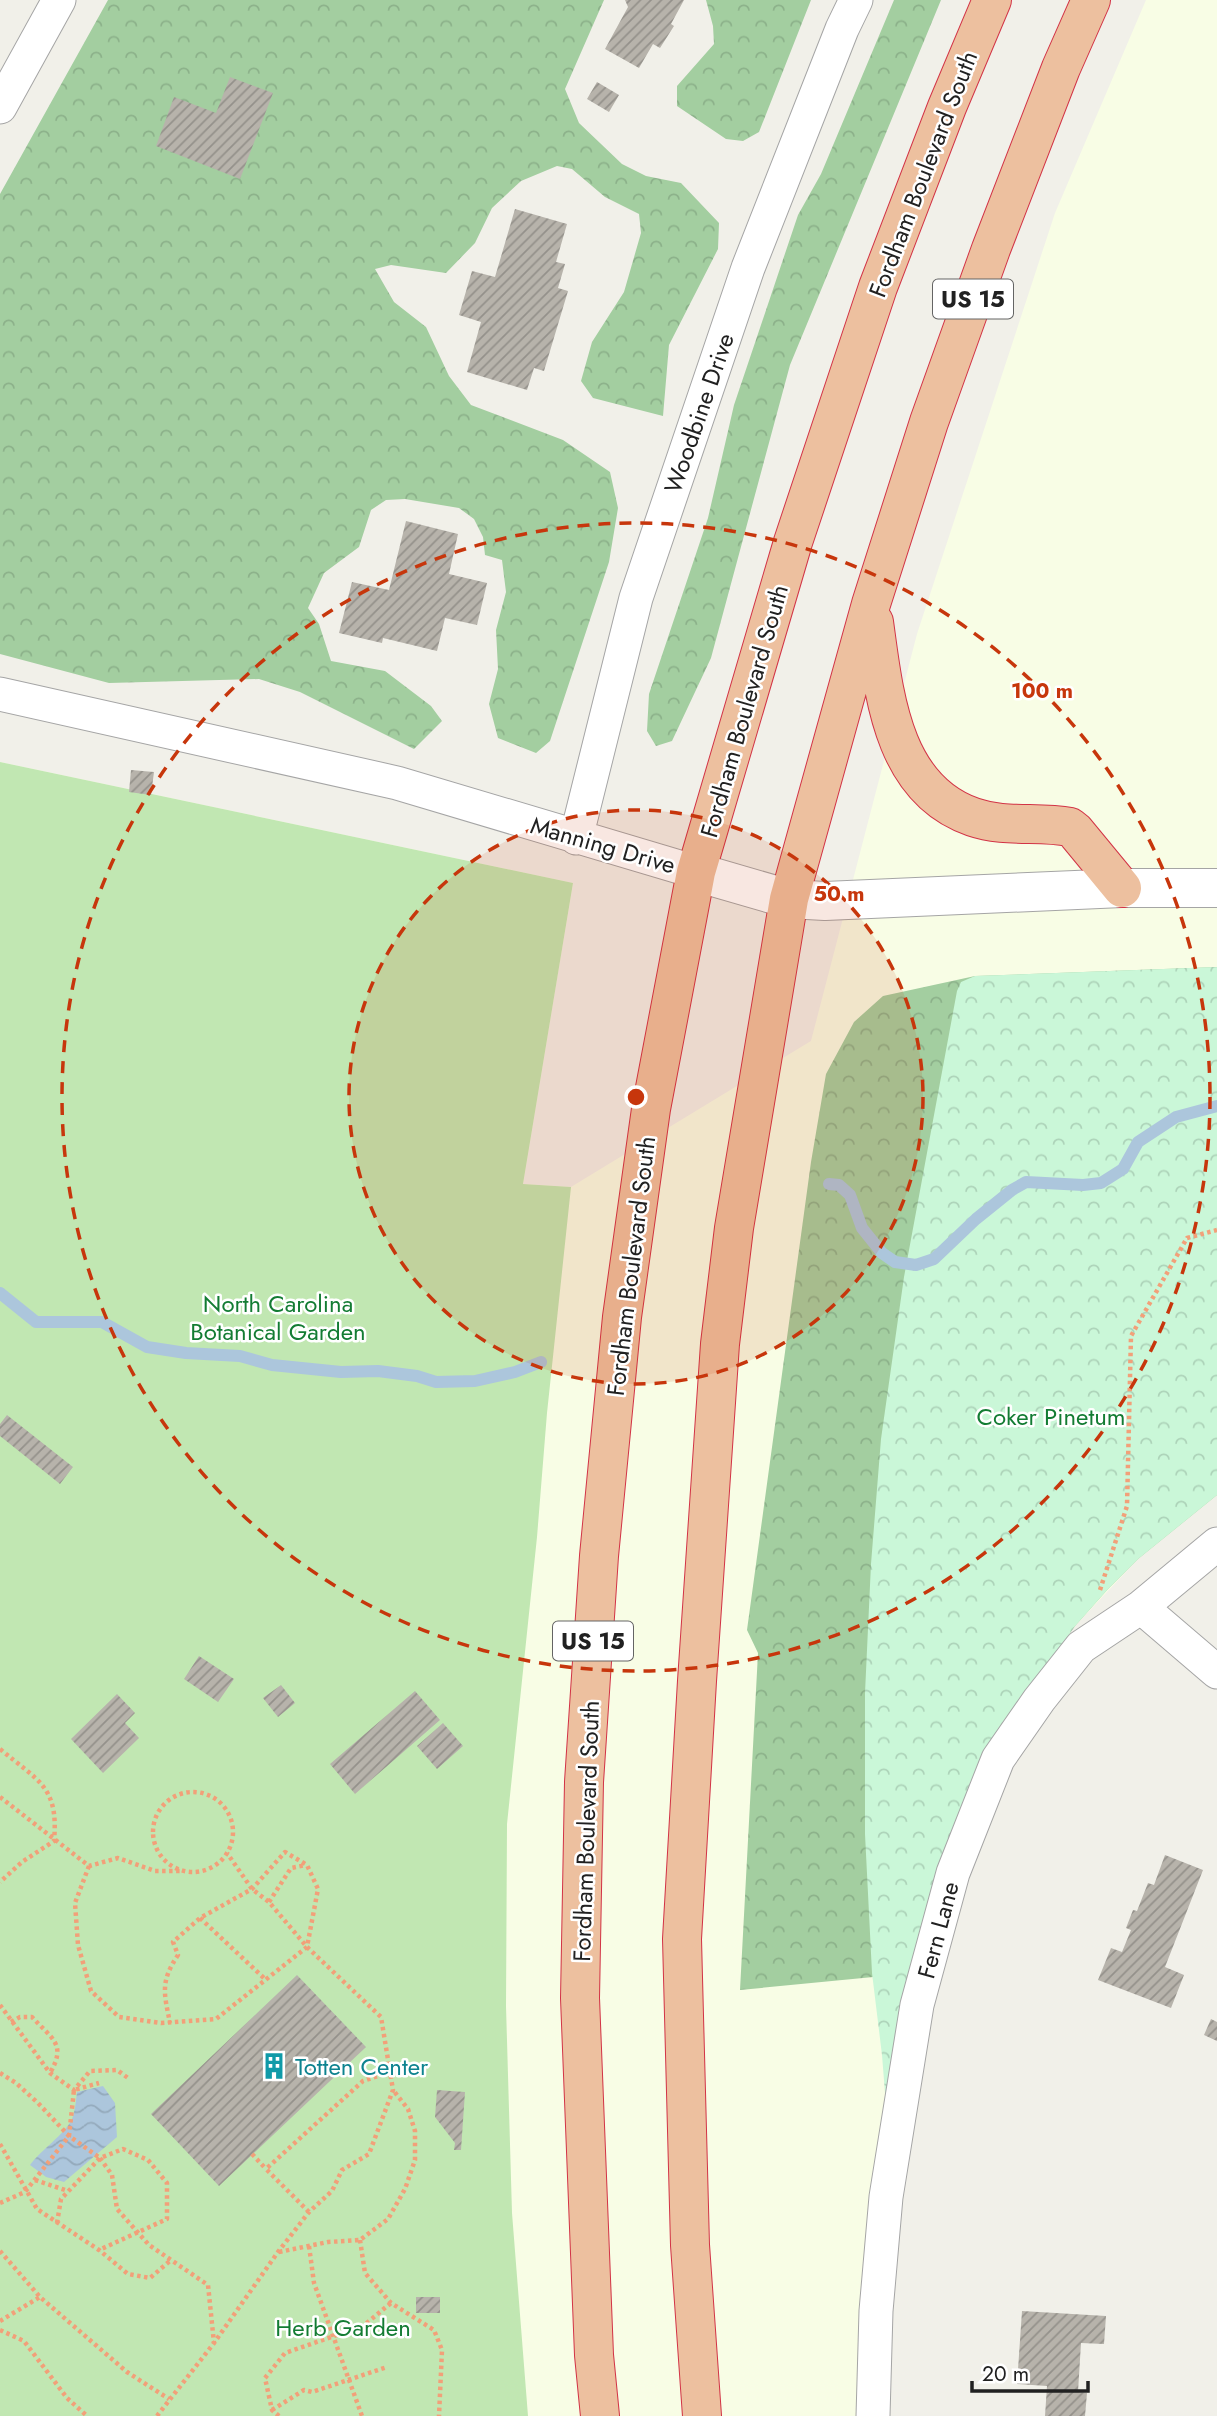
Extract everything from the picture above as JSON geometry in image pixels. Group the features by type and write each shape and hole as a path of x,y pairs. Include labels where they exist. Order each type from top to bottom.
{"highway":[{"name":"Fordham Boulevard South","path":"600,2416 594,2355 580,1998 584,1782 599,1556 622,1317 651,1109 696,873 793,542 878,286 947,107 992,0"},
{"name":"US 15","path":"702,2416 690,2245 682,1939 696,1681 720,1345 734,1228 789,899 871,604 929,422 991,249 1061,68 1091,0"},
{"path":"871,604 888,712 899,744 927,788 945,804 974,818 1009,824 1070,827 1122,888"}],"street":[{"path":"0,107 59,0"},
{"name":"Woodbine Drive","path":"576,838 636,598 748,268 842,29 856,0"},
{"name":"Manning Drive","path":"0,694 397,783 789,899 864,900 1122,888 1217,888"},
{"name":"Fern Lane","path":"873,2416 876,2311 886,2197 917,2005 953,1873 998,1759 1039,1700 1081,1647 1141,1607 1217,1544"},
{"path":"1141,1607 1217,1672"}],"path":[{"path":"1081,1647 1127,1506 1131,1336 1187,1238 1217,1230"},
{"path":"0,1749 47,1788 56,1817 54,1841"},
{"path":"89,1866 118,1858 155,1871 188,1871 210,1868 227,1853 232,1841 233,1827 220,1802 209,1795 195,1792 169,1800 159,1810 154,1823 153,1837 157,1850 165,1861 188,1871"},
{"path":"0,1797 89,1866"},
{"path":"0,1882 22,1862 54,1841"},
{"path":"89,1866 75,1903 78,1945 91,1991 119,2017 170,2023 216,2019 307,1947 318,1889 307,1865 285,1852 252,1889 200,1918 173,1942 178,1955 166,1972 163,1989 170,2023"},
{"path":"227,1853 252,1889 269,1902 307,1947 382,2017 393,2090 408,2109 415,2132 415,2160 405,2189 388,2220 360,2240 278,2252"},
{"path":"269,1902 291,1868 307,1865"},
{"path":"200,1918 266,1980"},
{"path":"0,2005 50,2073 74,2090"},
{"path":"11,2022 20,2017 32,2017 56,2043 59,2058 50,2073"},
{"path":"0,2203 25,2192 69,2136 74,2090 90,2071 117,2070 128,2078"},
{"path":"266,2169 363,2081 390,2072"},
{"path":"0,2073 38,2103 69,2136 100,2158 112,2175 117,2209 149,2245 208,2285 214,2343"},
{"path":"74,2090 99,2083"},
{"path":"157,2416 309,2212 332,2191 341,2170 369,2154 393,2090"},
{"path":"0,2144 37,2209 99,2250 128,2274 150,2278 171,2260"},
{"path":"57,2223 61,2199 100,2158 123,2149 148,2160 167,2183 166,2219 99,2250"},
{"path":"252,2154 309,2212"},
{"path":"35,2179 68,2191"},
{"path":"360,2240 365,2273 391,2303 434,2330 442,2350 439,2416"},
{"path":"309,2246 314,2283 362,2416"},
{"path":"0,2251 40,2297 127,2372 169,2399"},
{"path":"0,2321 40,2297"},
{"path":"279,2416 272,2410 265,2378 285,2353 363,2326 391,2303"},
{"path":"0,2330 24,2341 67,2398 87,2416"},
{"path":"272,2410 304,2390 312,2392 387,2367"}],"shaded area":[{"path":"1146,0 1217,0 1217,1495 1138,1559 1075,1626 1019,1703 963,1835 862,2416 0,2416 0,762 573,883 523,1184 571,1187 811,1041 917,634 1055,213"}],"green space":[{"path":"108,0 604,0 565,89 579,123 622,164 646,176 681,183 719,223 718,249 669,345 663,416 593,398 581,381 592,342 624,292 641,233 639,214 605,197 572,169 557,166 521,181 492,208 475,243 446,273 391,265 375,269 394,302 426,327 449,376 471,405 563,440 610,472 618,508 609,562 550,741 536,753 498,738 489,704 498,669 496,630 506,592 502,560 485,555 483,537 474,519 459,508 405,499 386,500 371,510 359,547 324,573 308,608 319,624 331,661 385,671 431,706 442,721 414,749 300,692 259,679 109,683 0,654 0,194"},
{"path":"706,0 811,0 759,132 743,141 726,139 677,106 677,86 714,44 713,26"},
{"path":"894,0 941,0 790,365 711,658 672,741 656,746 647,731 649,694 708,518 734,405 798,215 821,174"},
{"name":"North Carolina Botanical Garden","path":"0,762 573,883 523,1184 571,1187 507,1824 506,2006 512,2213 528,2416 0,2416"},
{"name":"Coker Pinetum","path":"1217,967 1217,1495 1138,1559 1108,1589 1075,1626 1019,1703 894,1975 740,1990 758,1653 747,1630 811,1162 826,1074 854,1022 883,996 975,976"},
{"name":"Coker Pinetum","path":"1217,967 1217,1495 1138,1559 1108,1589 1075,1626 1019,1703 888,2131 872,1973 865,1834 865,1693 871,1564 881,1439 904,1277 957,991 961,982 975,976"}],"water":[{"path":"103,2086 115,2103 117,2137 64,2182 46,2177 30,2165 69,2125 77,2092"}],"building":[{"path":"625,0 684,0 671,24 674,26 660,48 653,44 639,68 605,49 628,7"},
{"path":"230,77 273,93 240,179 156,146 174,97 216,113"},
{"path":"597,82 619,95 609,112 587,99"},
{"path":"515,209 567,224 556,262 565,264 558,288 568,291 544,371 534,368 527,390 467,372 481,322 459,315 472,271 495,277"},
{"path":"406,521 458,534 449,574 487,583 477,625 445,618 437,651 383,638 382,643 339,633 352,582 389,590"},
{"path":"131,770 154,772 151,795 129,792"},
{"path":"7,1415 73,1467 60,1484 0,1436 0,1424"},
{"path":"199,1656 234,1679 218,1702 184,1679"},
{"path":"281,1685 295,1703 278,1717 263,1698"},
{"path":"415,1691 440,1720 355,1794 330,1764"},
{"path":"117,1694 135,1713 125,1723 139,1738 103,1773 71,1739"},
{"path":"443,1723 463,1746 437,1769 417,1746"},
{"path":"1165,1855 1203,1870 1165,1967 1184,1975 1171,2008 1098,1980 1111,1948 1122,1952 1131,1930 1126,1928 1133,1910 1137,1911 1148,1883 1154,1885"},
{"name":"Totten Center","path":"297,1975 366,2047 219,2186 151,2114"},
{"path":"1211,2019 1217,2022 1217,2041 1204,2035"},
{"path":"437,2090 465,2092 461,2150 454,2150 455,2143 435,2117"},
{"path":"416,2297 440,2297 440,2313 416,2313"},
{"path":"1022,2311 1106,2316 1104,2344 1081,2343 1078,2392 1087,2393 1085,2416 1045,2416 1047,2386 1017,2384"}],"waterway":[{"path":"829,1184 839,1185 850,1195 862,1228 882,1253 895,1262 916,1265 934,1259 976,1219 1026,1182 1083,1185 1101,1183 1123,1169 1138,1142 1176,1117 1217,1106"},
{"path":"0,1293 36,1322 102,1322 147,1347 186,1353 240,1356 272,1365 341,1372 378,1371 417,1376 436,1382 475,1381 515,1372 541,1362"}],"place":[{"name":"Totten Center","path":"274,2066"}],"park label":[{"name":"Herb Garden","path":"343,2327"}]}
